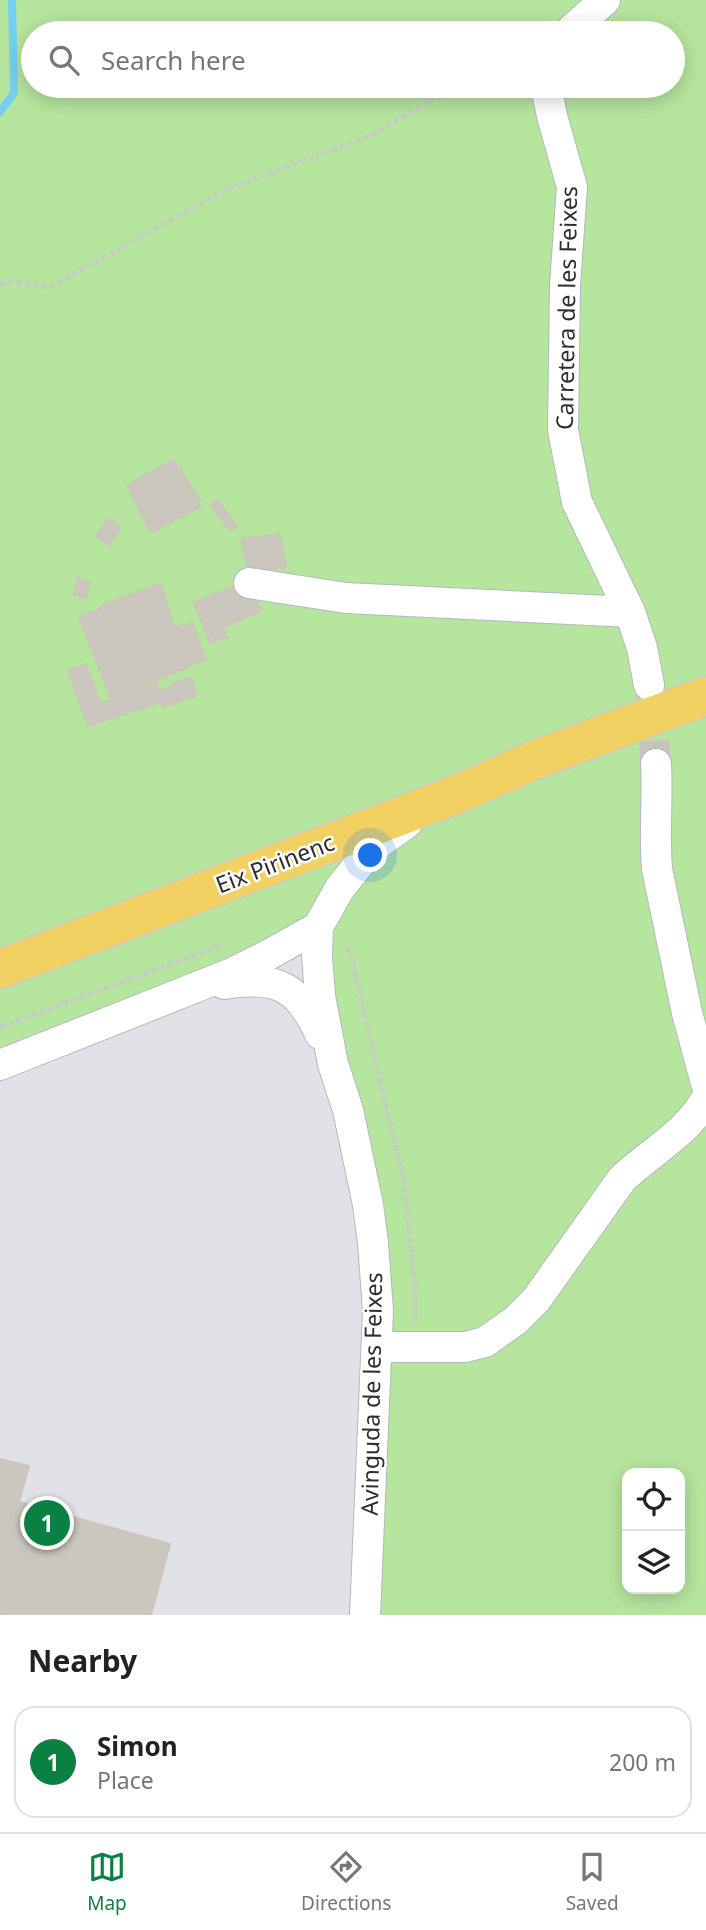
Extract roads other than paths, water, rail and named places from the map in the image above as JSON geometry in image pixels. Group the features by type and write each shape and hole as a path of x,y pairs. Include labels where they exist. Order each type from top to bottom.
{"main road":[{"name":"Eix Pirinenc","path":"0,969 455,795 539,758 706,696"}],"street":[{"path":"581,21 605,0"},
{"name":"Carretera de les Feixes","path":"548,98 572,187 565,285 563,430 577,502 630,612 642,648 649,685"},
{"path":"249,583 346,598 630,612"},
{"path":"656,764 657,869 687,1013 706,1083"},
{"path":"0,1065 232,973 318,927 340,888 379,842 455,795"},
{"name":"Avinguda de les Feixes","path":"318,927 320,996 333,1063 350,1121 368,1205 378,1311 365,1615"},
{"path":"169,998 237,982 269,982 287,990 302,1002 313,1018 333,1063"},
{"path":"377,1347 465,1347 485,1342 516,1320 536,1300 622,1179 690,1124 706,1099"}],"waterway":[{"path":"0,112 14,93 12,0"}],"tunnel":[{"path":"650,696 656,764"}],"place":[{"name":"Simon","path":"47,1523"}]}
